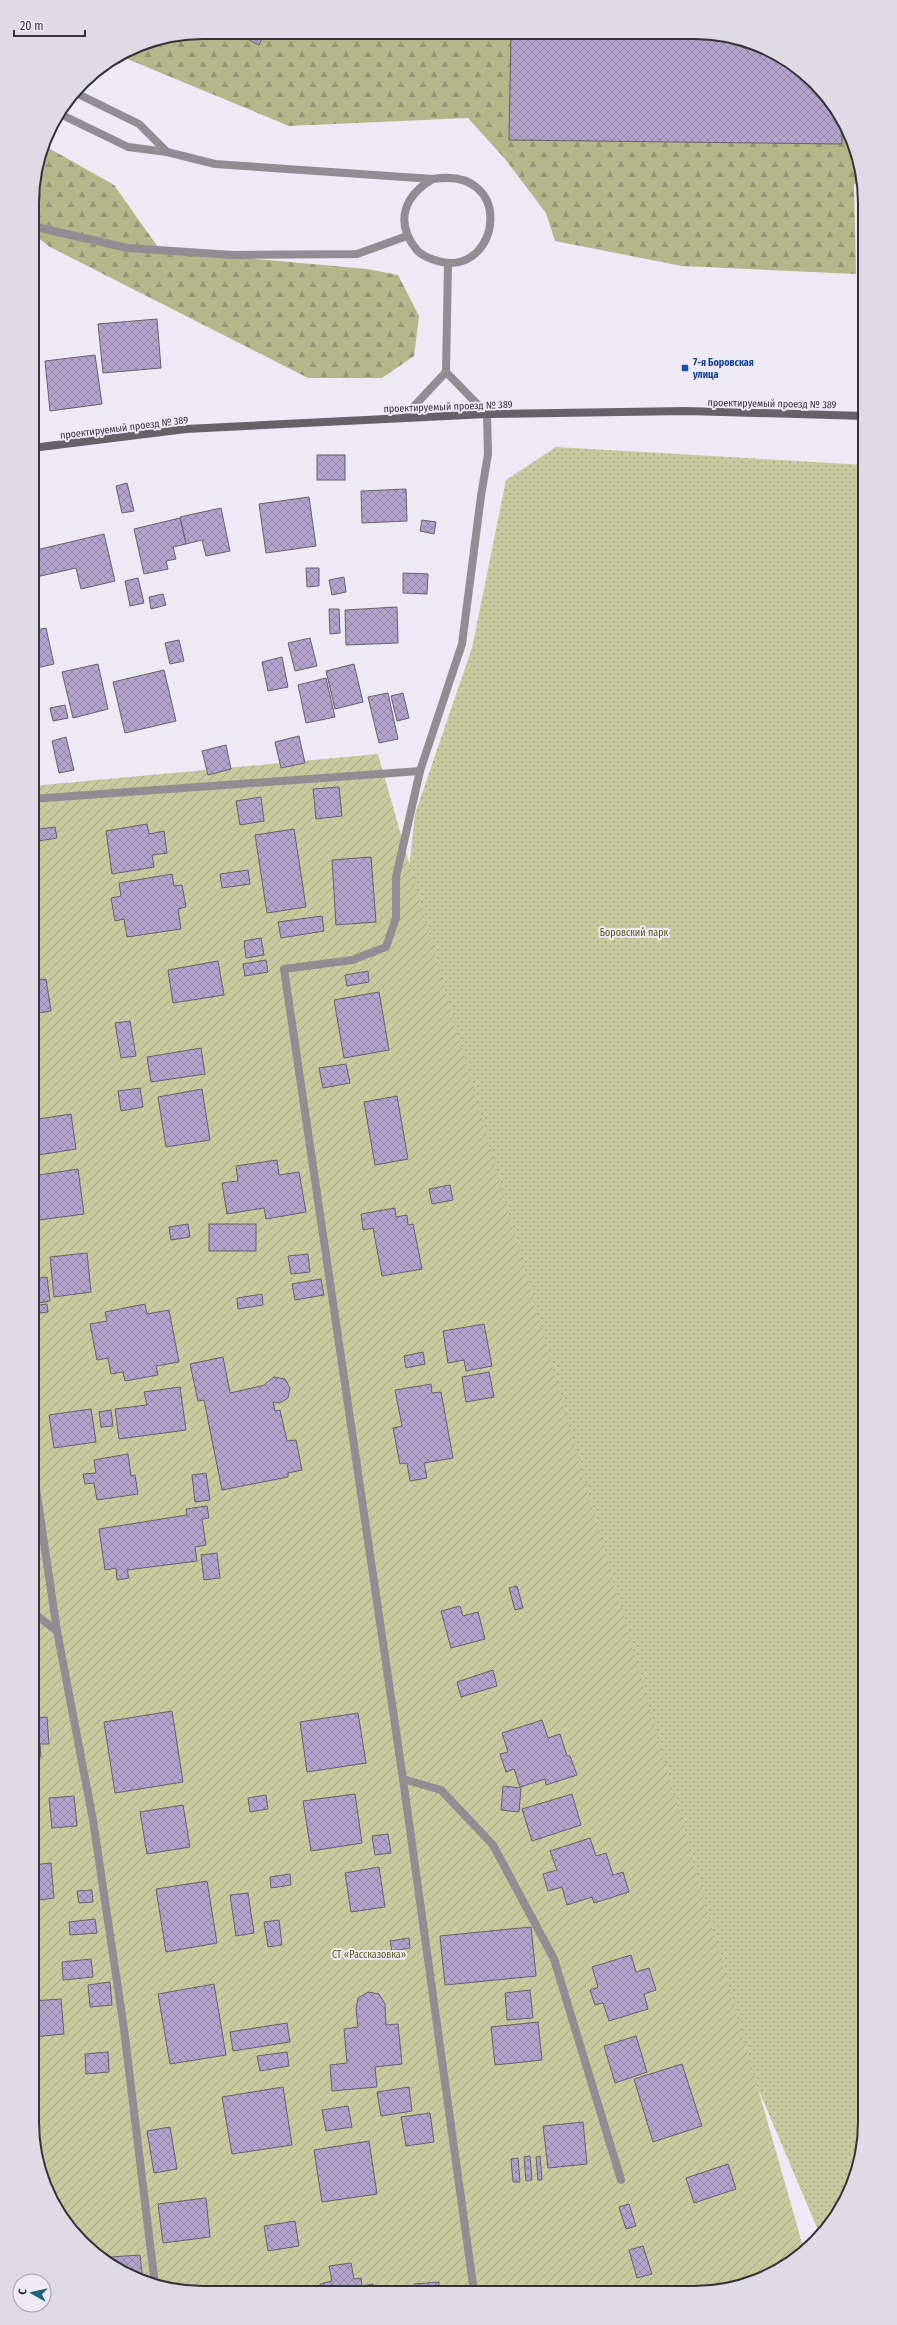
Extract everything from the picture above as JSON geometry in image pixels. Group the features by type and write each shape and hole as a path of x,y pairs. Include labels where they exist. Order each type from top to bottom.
{"main road":[{"name":"проектируемый проезд № 389","path":"39,447 186,429 487,414 686,411 858,416"}],"street":[{"path":"80,95 139,124 167,152"},
{"path":"64,116 128,147 167,152 215,164 433,179 450,176 466,180 480,189 489,203 492,220 488,236 479,251 464,260 448,264 431,260 417,250 407,236 404,219 408,202 418,188 433,179"},
{"path":"39,228 127,248 233,255 357,254 407,236"},
{"path":"402,418 446,372 448,264"},
{"path":"446,372 487,414 488,454 481,496 462,644 420,771 396,877 396,918 386,947 352,960 284,968 403,1779 473,2286"},
{"path":"39,798 420,771"},
{"path":"39,1509 57,1631 93,1820 122,2013 154,2278"},
{"path":"39,1617 57,1631"},
{"path":"403,1779 441,1790 493,1845 554,1959 621,2180"}],"green space":[{"path":"192,39 705,39 726,42 757,51 794,73 810,87 824,103 836,121 846,140 857,181 857,184 854,184 856,274 682,266 555,241 546,213 505,159 468,118 289,126 126,58 140,51 160,45"},
{"path":"49,148 114,185 160,250 367,269 398,275 419,316 414,356 382,378 308,378 50,247 39,238 40,181"},
{"name":"Боровский парк","path":"556,447 858,465 858,2133 855,2154 846,2185 836,2204 818,2229 557,1613 399,959 415,814 472,648 506,480"},
{"name":"СТ «Рассказовка»","path":"378,754 802,2245 776,2264 757,2274 726,2283 705,2286 181,2285 140,2274 103,2252 87,2238 73,2222 51,2185 42,2154 39,2133 39,785"}],"building":[{"path":"247,39 262,39 259,45"},
{"path":"511,39 705,39 737,45 757,51 794,73 810,87 824,103 842,132 842,144 509,140"},
{"path":"157,319 161,368 103,373 98,324"},
{"path":"95,355 102,404 50,411 45,361"},
{"path":"317,455 345,455 345,480 317,480"},
{"path":"127,483 134,511 122,513 116,486"},
{"path":"406,489 407,521 362,523 361,491"},
{"path":"309,497 316,546 266,553 259,504"},
{"path":"221,508 230,551 206,556 202,540 186,544 180,517"},
{"path":"180,518 186,544 173,547 176,559 166,561 168,569 144,574 134,529"},
{"path":"422,520 436,522 434,534 420,531"},
{"path":"104,534 115,581 81,589 76,568 39,576 39,549"},
{"path":"306,568 319,568 319,586 307,587"},
{"path":"403,573 428,574 427,594 403,593"},
{"path":"344,577 346,592 332,595 329,580"},
{"path":"138,578 144,603 130,606 125,581"},
{"path":"163,594 166,605 151,609 149,597"},
{"path":"397,607 398,643 346,645 345,610"},
{"path":"329,609 339,609 340,633 330,634"},
{"path":"46,628 54,664 39,667 39,630"},
{"path":"310,638 317,666 295,671 288,643"},
{"path":"179,640 184,661 170,664 165,643"},
{"path":"282,657 288,687 268,691 262,662"},
{"path":"98,664 108,709 73,718 62,672"},
{"path":"354,664 363,702 335,709 326,671"},
{"path":"164,670 176,721 125,733 113,682"},
{"path":"326,678 335,717 306,723 298,685"},
{"path":"388,693 398,739 379,743 368,697"},
{"path":"403,693 409,718 397,721 391,696"},
{"path":"65,705 68,718 53,721 50,708"},
{"path":"299,736 305,763 281,768 275,742"},
{"path":"66,737 74,770 59,773 52,741"},
{"path":"226,745 231,769 208,775 202,751"},
{"path":"339,787 342,816 316,819 313,789"},
{"path":"261,797 264,821 240,825 236,801"},
{"path":"147,824 149,834 164,831 167,853 152,855 154,867 112,874 106,831"},
{"path":"55,827 57,838 39,841 39,829"},
{"path":"294,829 306,907 267,913 255,835"},
{"path":"371,857 376,922 336,925 332,860"},
{"path":"248,870 250,884 222,888 220,874"},
{"path":"172,874 174,886 182,885 186,907 178,909 181,929 127,937 124,919 115,921 111,898 121,896 119,883"},
{"path":"322,916 324,931 281,938 278,922"},
{"path":"261,938 264,955 246,958 244,941"},
{"path":"266,960 268,972 245,976 243,964"},
{"path":"218,961 224,995 173,1003 168,970"},
{"path":"368,971 369,982 347,986 345,975"},
{"path":"46,979 51,1011 39,1013 39,980"},
{"path":"379,992 389,1050 344,1058 334,1000"},
{"path":"130,1021 136,1056 121,1058 115,1023"},
{"path":"201,1048 205,1074 151,1082 147,1057"},
{"path":"346,1064 350,1083 323,1088 319,1068"},
{"path":"140,1088 143,1107 121,1111 118,1091"},
{"path":"202,1089 210,1140 166,1147 158,1097"},
{"path":"397,1096 408,1159 375,1165 364,1102"},
{"path":"71,1114 76,1149 39,1155 39,1119"},
{"path":"277,1160 279,1175 299,1172 306,1212 266,1219 264,1208 227,1214 222,1183 238,1181 236,1166"},
{"path":"78,1169 84,1214 39,1220 39,1175"},
{"path":"450,1185 453,1200 432,1204 429,1189"},
{"path":"395,1208 396,1217 407,1215 408,1225 413,1224 422,1269 382,1276 373,1228 363,1230 361,1214"},
{"path":"188,1224 190,1237 171,1240 169,1227"},
{"path":"209,1224 256,1224 256,1251 209,1251"},
{"path":"87,1253 91,1292 54,1297 50,1257"},
{"path":"308,1254 310,1272 291,1274 288,1256"},
{"path":"47,1277 50,1301 39,1303 39,1278"},
{"path":"321,1279 324,1295 295,1300 292,1284"},
{"path":"262,1294 263,1305 238,1309 237,1298"},
{"path":"47,1304 48,1312 39,1313 39,1305"},
{"path":"145,1304 147,1314 169,1310 179,1362 156,1366 158,1375 125,1381 123,1372 111,1374 108,1358 97,1360 90,1324 107,1321 105,1312"},
{"path":"484,1324 492,1366 466,1371 464,1360 448,1363 443,1331"},
{"path":"423,1352 425,1364 406,1368 404,1356"},
{"path":"223,1357 230,1393 265,1385 274,1377 285,1379 290,1388 288,1398 280,1403 273,1402 275,1411 280,1410 287,1441 296,1440 302,1470 288,1473 288,1477 222,1490 204,1400 198,1401 190,1364"},
{"path":"489,1372 494,1397 466,1402 462,1377"},
{"path":"431,1384 432,1393 441,1392 453,1458 424,1463 427,1478 410,1481 407,1463 400,1464 393,1428 402,1426 395,1390"},
{"path":"180,1387 186,1430 119,1439 115,1409 147,1405 144,1392"},
{"path":"91,1409 96,1442 54,1448 49,1415"},
{"path":"111,1410 113,1426 101,1427 99,1412"},
{"path":"128,1454 131,1476 135,1475 138,1494 97,1500 94,1483 85,1484 83,1474 96,1473 94,1460"},
{"path":"206,1473 210,1500 195,1502 192,1475"},
{"path":"207,1506 209,1518 202,1519 206,1545 195,1547 197,1561 127,1570 129,1578 117,1580 116,1568 105,1570 99,1529 187,1515 186,1509"},
{"path":"217,1553 220,1578 204,1580 201,1555"},
{"path":"517,1586 523,1608 515,1610 509,1588"},
{"path":"460,1606 463,1616 478,1612 485,1639 451,1648 441,1611"},
{"path":"493,1670 497,1686 461,1697 457,1682"},
{"path":"172,1711 183,1782 115,1793 104,1722"},
{"path":"358,1713 366,1763 307,1772 300,1722"},
{"path":"47,1717 49,1744 40,1744 41,1757 39,1757 39,1718"},
{"path":"542,1720 548,1738 560,1734 567,1756 570,1756 577,1775 546,1785 545,1779 520,1787 514,1769 506,1772 500,1754 508,1752 502,1733"},
{"path":"503,1786 521,1788 519,1812 501,1810"},
{"path":"355,1794 362,1843 311,1851 303,1801"},
{"path":"572,1794 581,1825 532,1841 522,1809"},
{"path":"266,1795 268,1809 250,1812 248,1798"},
{"path":"74,1796 77,1826 52,1828 49,1798"},
{"path":"183,1805 190,1847 147,1854 140,1812"},
{"path":"388,1834 391,1853 375,1855 372,1836"},
{"path":"590,1838 596,1856 606,1853 613,1875 623,1872 629,1892 594,1903 592,1897 567,1905 562,1887 548,1891 543,1874 557,1870 550,1851"},
{"path":"51,1863 54,1898 39,1900 39,1864"},
{"path":"379,1867 385,1907 351,1912 345,1873"},
{"path":"290,1874 291,1885 271,1888 270,1877"},
{"path":"207,1881 217,1943 166,1952 156,1889"},
{"path":"92,1890 93,1902 79,1903 77,1891"},
{"path":"248,1893 254,1933 236,1936 230,1895"},
{"path":"95,1919 97,1933 70,1935 69,1922"},
{"path":"279,1920 282,1945 268,1947 264,1922"},
{"path":"531,1927 536,1976 445,1985 440,1936"},
{"path":"409,1938 410,1948 392,1951 390,1941"},
{"path":"631,1955 636,1972 649,1968 656,1990 644,1994 648,2009 609,2021 603,2003 595,2005 590,1990 598,1987 592,1967"},
{"path":"91,1959 93,1977 63,1980 62,1962"},
{"path":"110,1982 112,2005 90,2007 88,1985"},
{"path":"214,1984 226,2055 170,2064 158,1994"},
{"path":"530,1990 533,2018 507,2020 505,1993"},
{"path":"368,1992 379,1994 385,2004 386,2025 398,2024 402,2064 375,2067 377,2087 332,2091 330,2065 347,2063 344,2029 358,2027 356,2009 358,1998"},
{"path":"61,1999 64,2034 39,2036 39,2001"},
{"path":"538,2022 542,2060 495,2065 491,2027"},
{"path":"287,2023 290,2042 233,2051 230,2032"},
{"path":"636,2036 647,2072 615,2083 604,2046"},
{"path":"108,2052 109,2072 86,2074 85,2054"},
{"path":"287,2052 289,2066 260,2071 257,2056"},
{"path":"682,2064 702,2126 653,2142 634,2079"},
{"path":"283,2087 292,2145 232,2154 222,2097"},
{"path":"409,2087 412,2111 381,2116 377,2092"},
{"path":"348,2106 352,2127 326,2131 322,2110"},
{"path":"430,2113 434,2142 406,2146 401,2117"},
{"path":"583,2122 587,2164 548,2168 543,2126"},
{"path":"170,2127 177,2169 154,2173 147,2131"},
{"path":"369,2141 377,2194 322,2202 314,2150"},
{"path":"530,2156 532,2180 526,2181 524,2157"},
{"path":"540,2156 542,2180 538,2180 536,2157"},
{"path":"518,2158 520,2182 513,2182 511,2159"},
{"path":"728,2164 736,2189 694,2203 686,2178"},
{"path":"206,2198 210,2237 163,2243 158,2204"},
{"path":"629,2204 636,2226 626,2229 619,2207"},
{"path":"295,2221 299,2246 268,2251 264,2226"},
{"path":"643,2246 652,2274 637,2278 629,2250"},
{"path":"140,2255 142,2275 121,2264 110,2257"},
{"path":"351,2263 354,2279 361,2278 362,2286 320,2286 320,2284 332,2281 329,2266"},
{"path":"439,2282 439,2286 414,2286 414,2284"},
{"path":"373,2284 373,2286 362,2286"}],"place":[{"name":"7-я Боровская улица","path":"685,368"}]}
